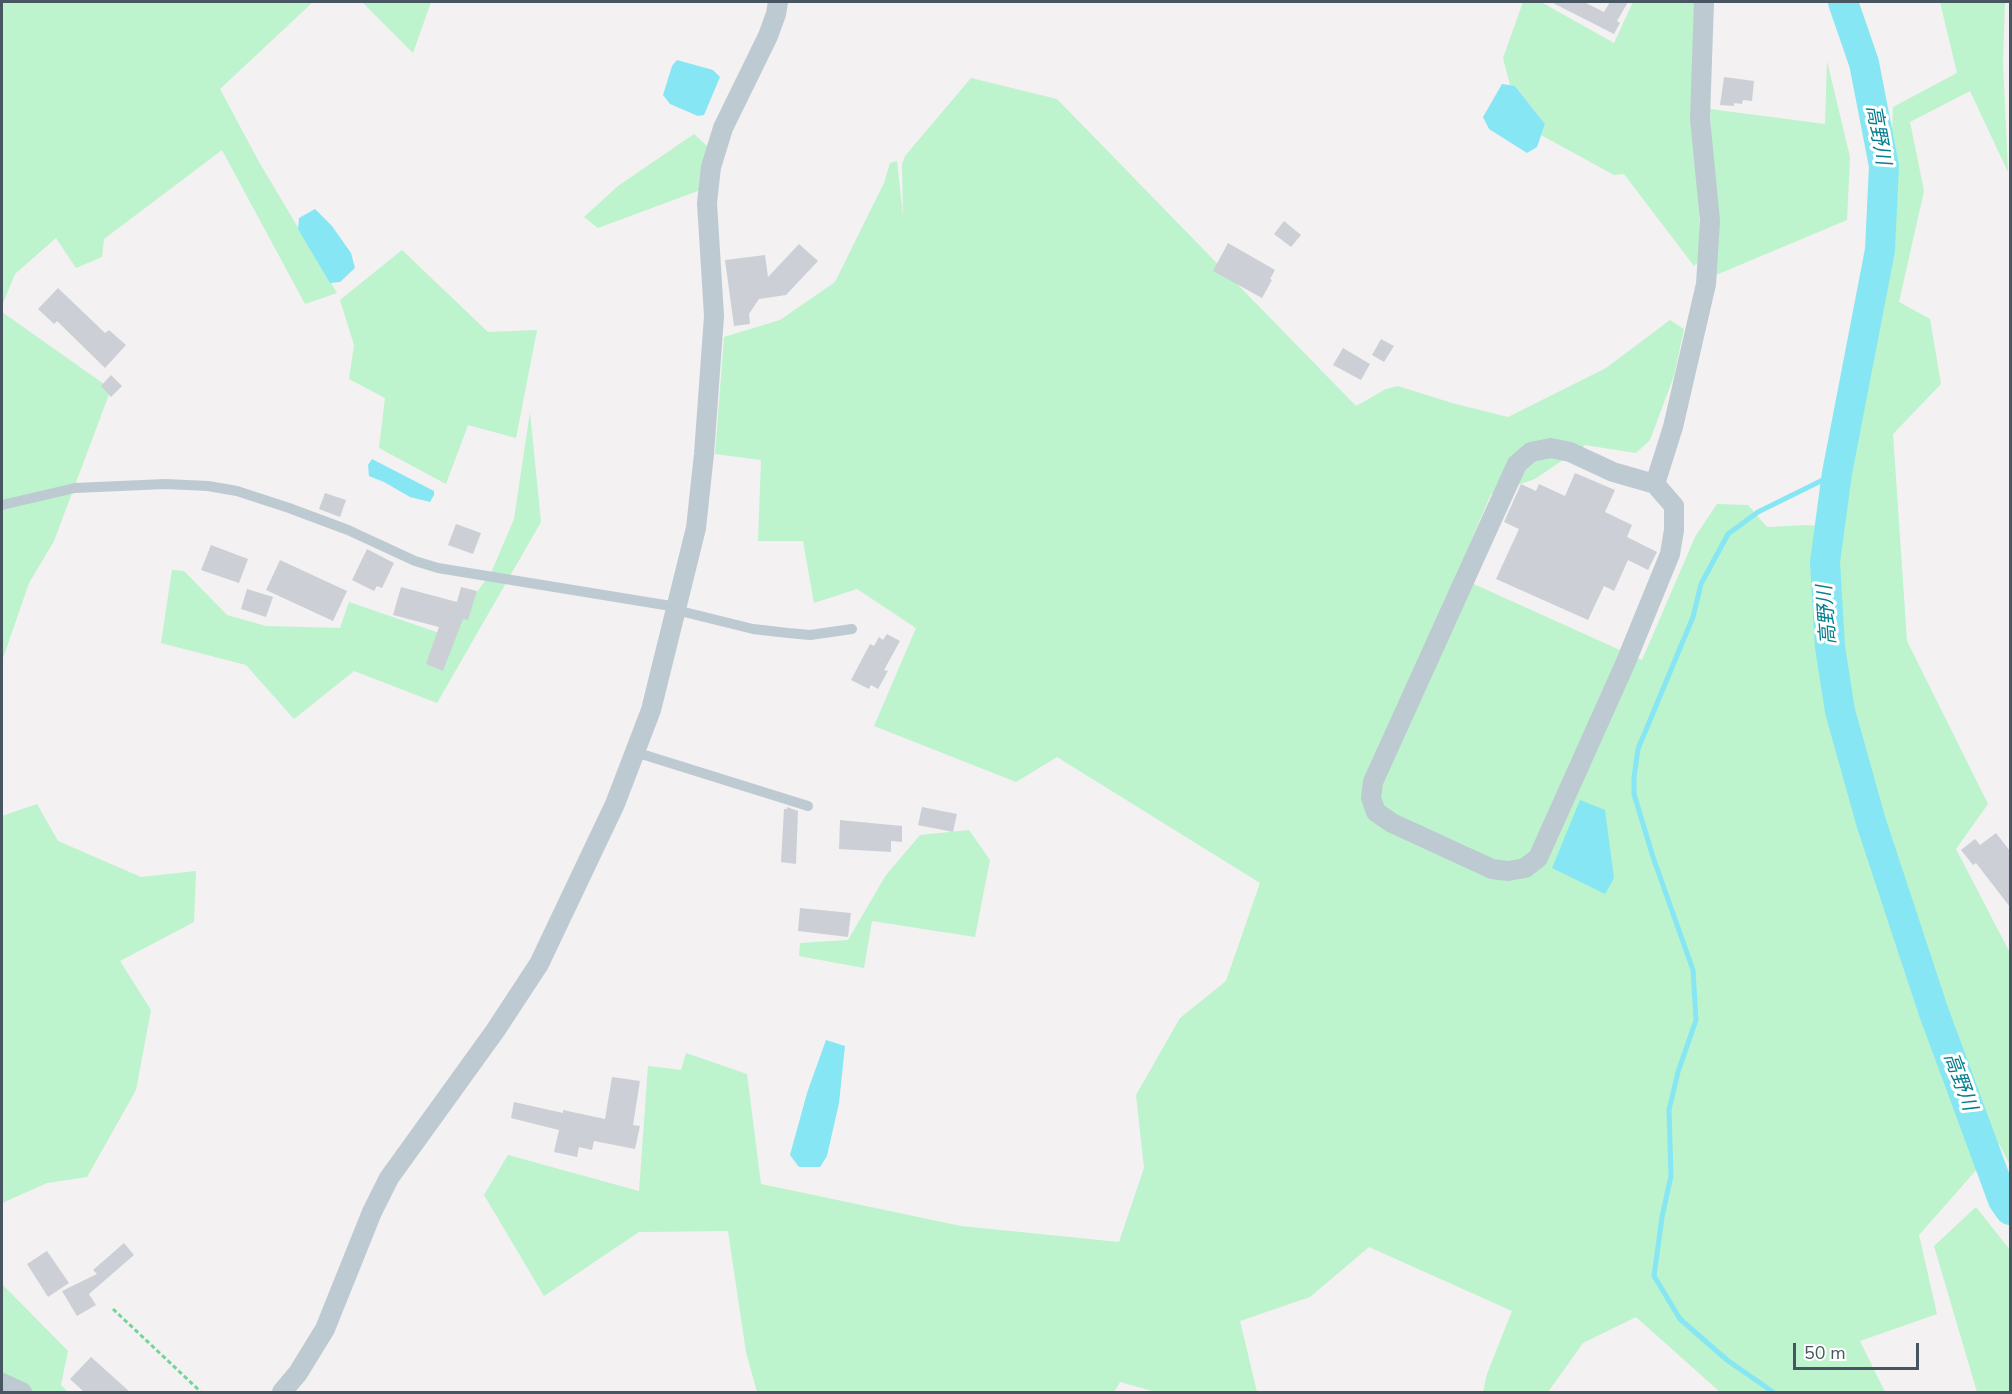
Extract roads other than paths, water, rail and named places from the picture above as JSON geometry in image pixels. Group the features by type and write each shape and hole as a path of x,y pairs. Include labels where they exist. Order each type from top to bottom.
{"street":[{"path":"282,1392 298,1373 325,1329 372,1212 389,1178 495,1031 539,964 615,804 651,710 696,528 714,316 707,203 711,167 723,128 768,36 778,2"},
{"path":"1655,484 1673,427 1706,284 1710,221 1700,118 1704,2"},
{"path":"1551,448 1570,452 1613,472 1655,484 1674,506 1674,530 1670,554 1625,664 1538,858 1525,868 1508,871 1492,869 1392,824 1376,812 1371,798 1373,782 1517,464 1531,452 1551,448"},
{"path":"2,1383 22,1392"}],"lane":[{"path":"2,505 75,488 165,484 208,486 237,491 289,508 348,530 415,561 438,568 677,609 712,620 788,633 810,635 852,629"},
{"path":"635,752 808,806"}],"water":[{"path":"677,60 713,70 720,77 704,115 698,116 670,104 663,95 672,66"},
{"path":"1502,84 1515,86 1545,124 1537,147 1527,153 1489,129 1483,117"},
{"path":"315,209 332,226 351,253 355,268 340,282 330,283 298,229 299,218"},
{"path":"372,459 434,491 430,502 410,497 369,476 368,465"},
{"path":"1580,800 1605,810 1614,878 1605,894 1552,868"},
{"path":"826,1040 845,1046 839,1103 827,1156 820,1167 799,1167 790,1155 807,1093"}],"waterway":[{"name":"高野川","path":"1843,2 1864,63 1884,166 1880,250 1837,473 1825,562 1830,647 1840,711 1871,822 1933,1010 2003,1200 2010,1210"},
{"path":"1773,1392 1727,1360 1680,1319 1654,1276 1662,1217 1671,1176 1669,1110 1678,1072 1696,1020 1693,970 1653,857 1634,794 1634,777 1638,749 1693,617 1701,584 1728,534 1758,512 1837,473"}]}
